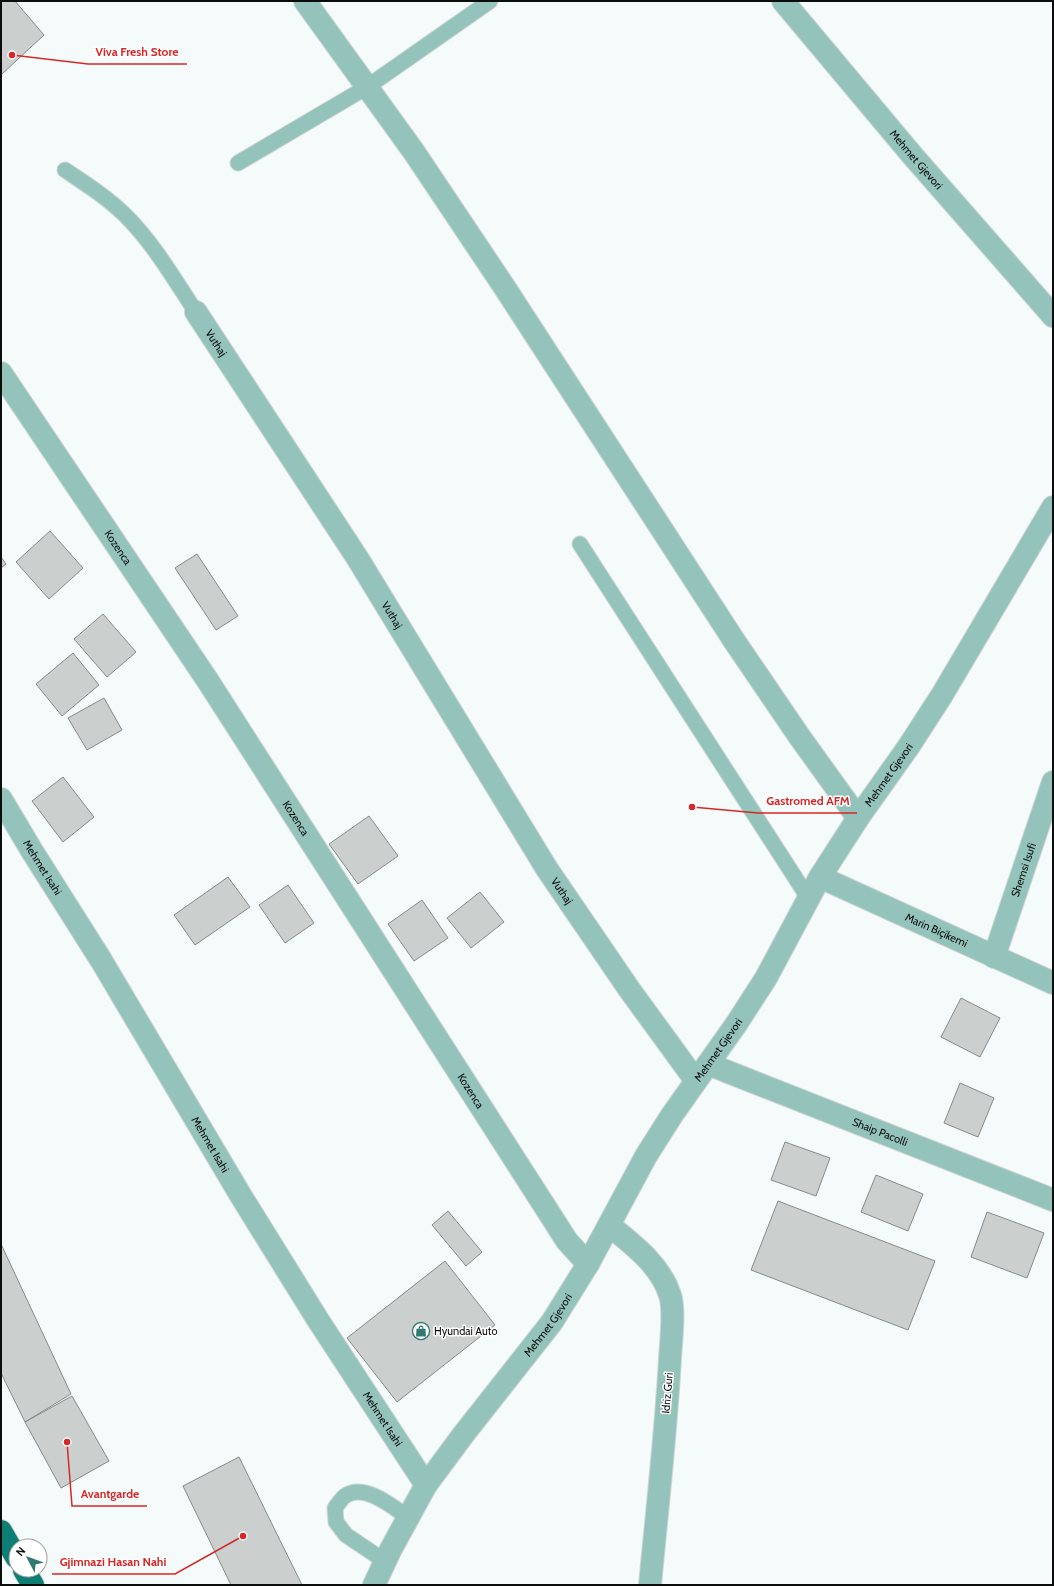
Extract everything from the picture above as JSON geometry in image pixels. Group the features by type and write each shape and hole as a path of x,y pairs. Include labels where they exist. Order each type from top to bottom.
{"highway":[{"path":"1,1531 8,1543"}],"street":[{"path":"305,1 414,152 505,288 735,642 799,736 858,818"},
{"name":"Mehmet Gjevori","path":"783,1 912,155 1053,316"},
{"name":"Vuthaj","path":"196,312 358,558 547,869 629,989 702,1072"},
{"name":"Kozenca","path":"1,373 208,681 567,1241 588,1264"},
{"name":"Mehmet Gjevori","path":"374,1585 426,1486 463,1435 552,1322 588,1264 646,1156 672,1115 737,1023 766,978 820,877 858,818 909,746 942,695 1053,507"},
{"name":"Shemsi Isufi","path":"994,957 1053,782"},
{"name":"Mehmet Isahi","path":"1,799 120,993 241,1196 318,1320 426,1486"},
{"name":"Marin Biçikemi","path":"820,877 1053,983"},
{"name":"Shaip Pacolli","path":"702,1072 1053,1200"},
{"name":"Idriz Guri","path":"608,1225 649,1260 662,1277 670,1295 672,1315 669,1370 650,1585"}],"lane":[{"path":"238,163 367,87 490,1"},
{"name":"Vuthaj","path":"65,170 97,192 125,215 143,234 165,264 196,312"},
{"path":"580,544 809,898"},
{"path":"386,1562 346,1535 336,1522 335,1508 346,1495 359,1491 372,1494 409,1518"}],"building":[{"path":"1,1 15,1 44,35 1,75"},
{"path":"50,531 83,568 49,599 16,562"},
{"path":"197,554 238,616 216,630 175,568"},
{"path":"1,557 6,564 1,568"},
{"path":"103,614 136,652 107,677 74,639"},
{"path":"73,653 99,685 62,716 36,684"},
{"path":"104,698 122,730 87,750 68,718"},
{"path":"63,777 94,817 63,842 32,801"},
{"path":"369,816 398,856 358,884 329,844"},
{"path":"228,877 250,907 195,945 174,915"},
{"path":"288,885 314,923 285,943 259,905"},
{"path":"480,892 504,922 471,948 447,918"},
{"path":"422,900 448,938 414,961 388,924"},
{"path":"961,998 1000,1018 980,1057 941,1037"},
{"path":"960,1083 994,1098 978,1137 944,1123"},
{"path":"785,1142 830,1158 816,1196 771,1180"},
{"path":"876,1175 923,1194 908,1231 861,1212"},
{"path":"778,1201 935,1261 908,1330 751,1270"},
{"path":"448,1211 482,1252 466,1266 432,1225"},
{"path":"987,1212 1044,1233 1027,1278 971,1257"},
{"path":"1,1244 71,1394 25,1422 1,1373"},
{"name":"Hyundai Auto","path":"445,1261 495,1325 397,1402 347,1338"},
{"path":"72,1396 109,1461 61,1488 25,1422"},
{"path":"239,1457 302,1585 231,1585 183,1486"}],"place":[{"name":"Viva Fresh Store","path":"12,55"},
{"name":"Gastromed AFM","path":"692,807"},
{"name":"Hyundai Auto","path":"421,1331"},
{"name":"Avantgarde","path":"67,1442"},
{"name":"Gjimnazi Hasan Nahi","path":"243,1536"}]}
